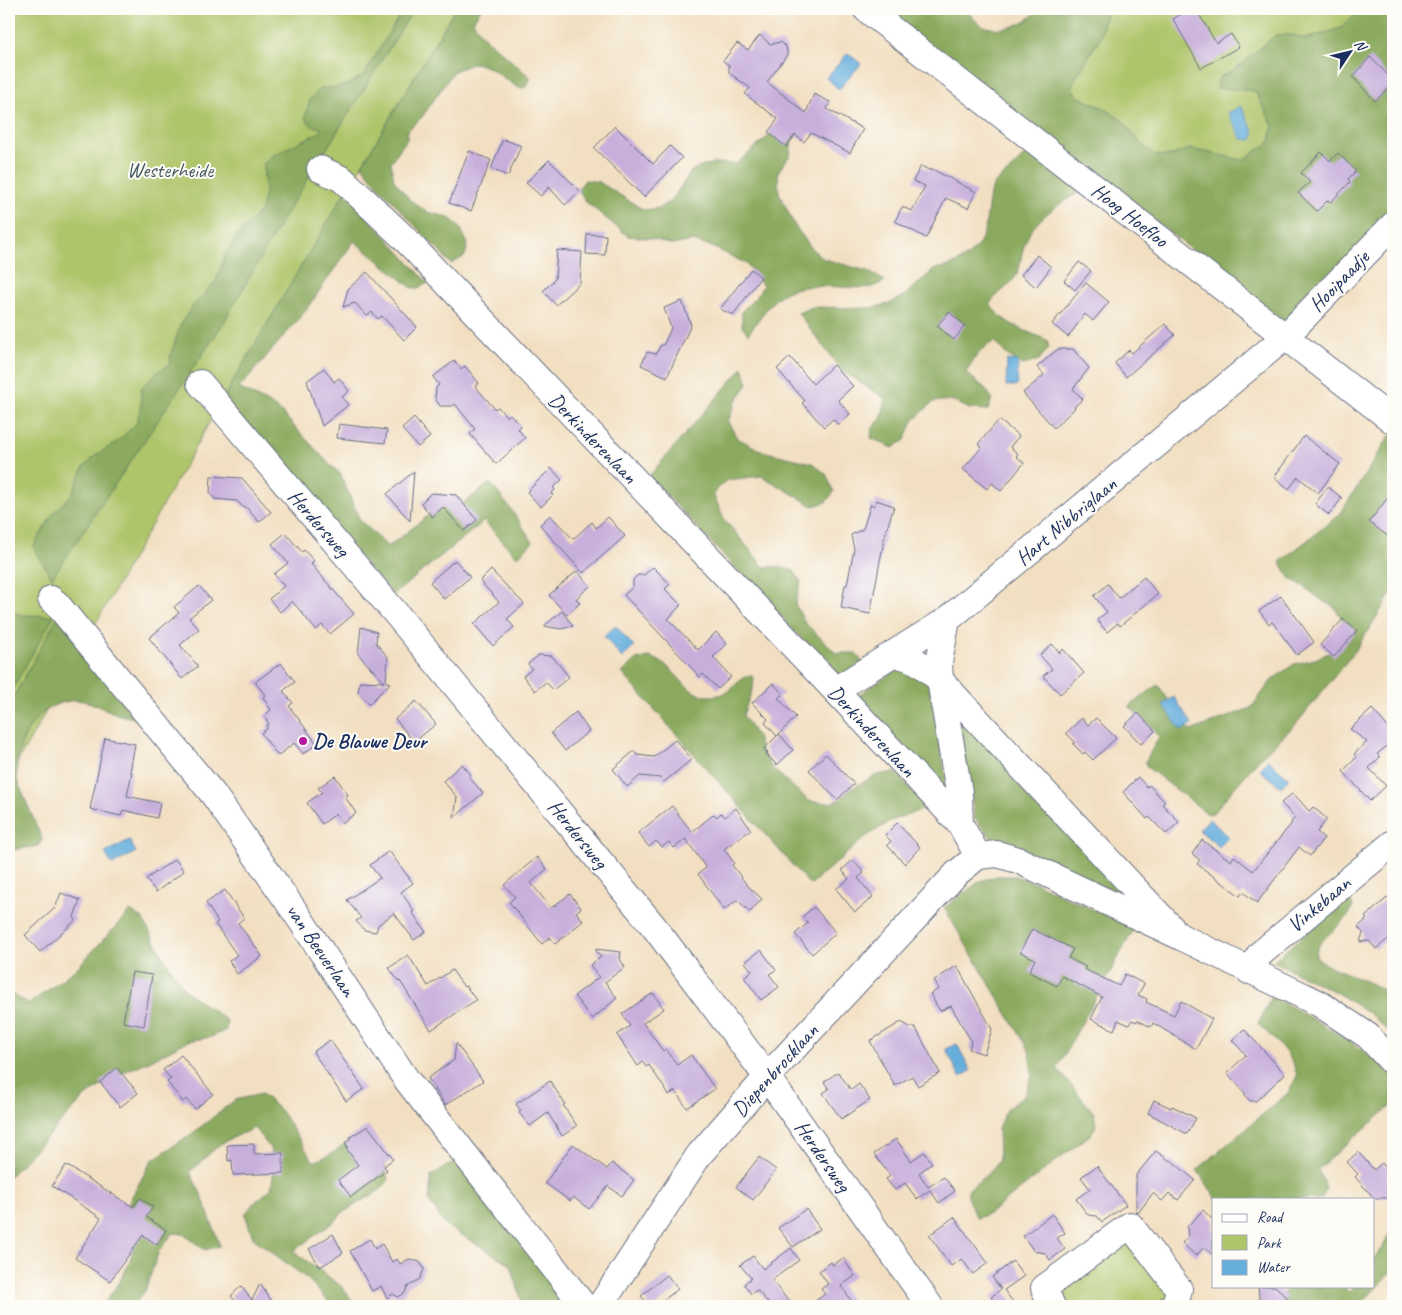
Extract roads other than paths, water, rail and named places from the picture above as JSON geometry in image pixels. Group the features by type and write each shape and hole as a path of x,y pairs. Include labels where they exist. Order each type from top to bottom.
{"street":[{"name":"Hoog Hoefloo","path":"866,9 1393,421"},
{"name":"Derkinderenlaan","path":"320,169 342,179 403,237 835,690 960,824 978,856"},
{"name":"Hooipaadje","path":"1285,337 1393,225"},
{"name":"Hart Nibbriglaan","path":"835,690 947,620 1285,337"},
{"name":"Herdersweg","path":"200,383 398,616 655,928 767,1077 930,1306"},
{"name":"van Beeverlaan","path":"51,599 213,794 298,916 406,1079 584,1306"},
{"path":"947,620 939,662 940,680 959,792 960,824"},
{"path":"893,654 906,656 921,663 940,680 1178,936"},
{"name":"Vinkebaan","path":"1249,971 1260,954 1393,843"},
{"path":"978,856 997,854 1018,860 1320,1004 1368,1036 1393,1063"},
{"name":"Diepenbrocklaan","path":"600,1306 699,1154 767,1077 957,873 978,856"},
{"path":"1052,1306 1044,1288 1130,1225 1179,1289 1176,1302 1172,1306"}],"water":[{"path":"848,53 861,64 839,89 826,78"},
{"path":"1241,106 1254,133 1252,140 1242,139 1228,113"},
{"path":"1007,360 1018,361 1017,386 1006,386"},
{"path":"616,626 634,647 622,658 604,636"},
{"path":"1174,697 1192,724 1181,731 1163,704"},
{"path":"1268,760 1289,778 1281,787 1260,770"},
{"path":"1209,819 1229,837 1219,847 1199,830"},
{"path":"129,840 136,852 112,865 105,853"},
{"path":"957,1044 971,1071 960,1077 946,1049"}],"place":[{"name":"De Blauwe Deur","path":"303,741"}],"park label":[{"name":"Westerheide","path":"170,170"}]}
